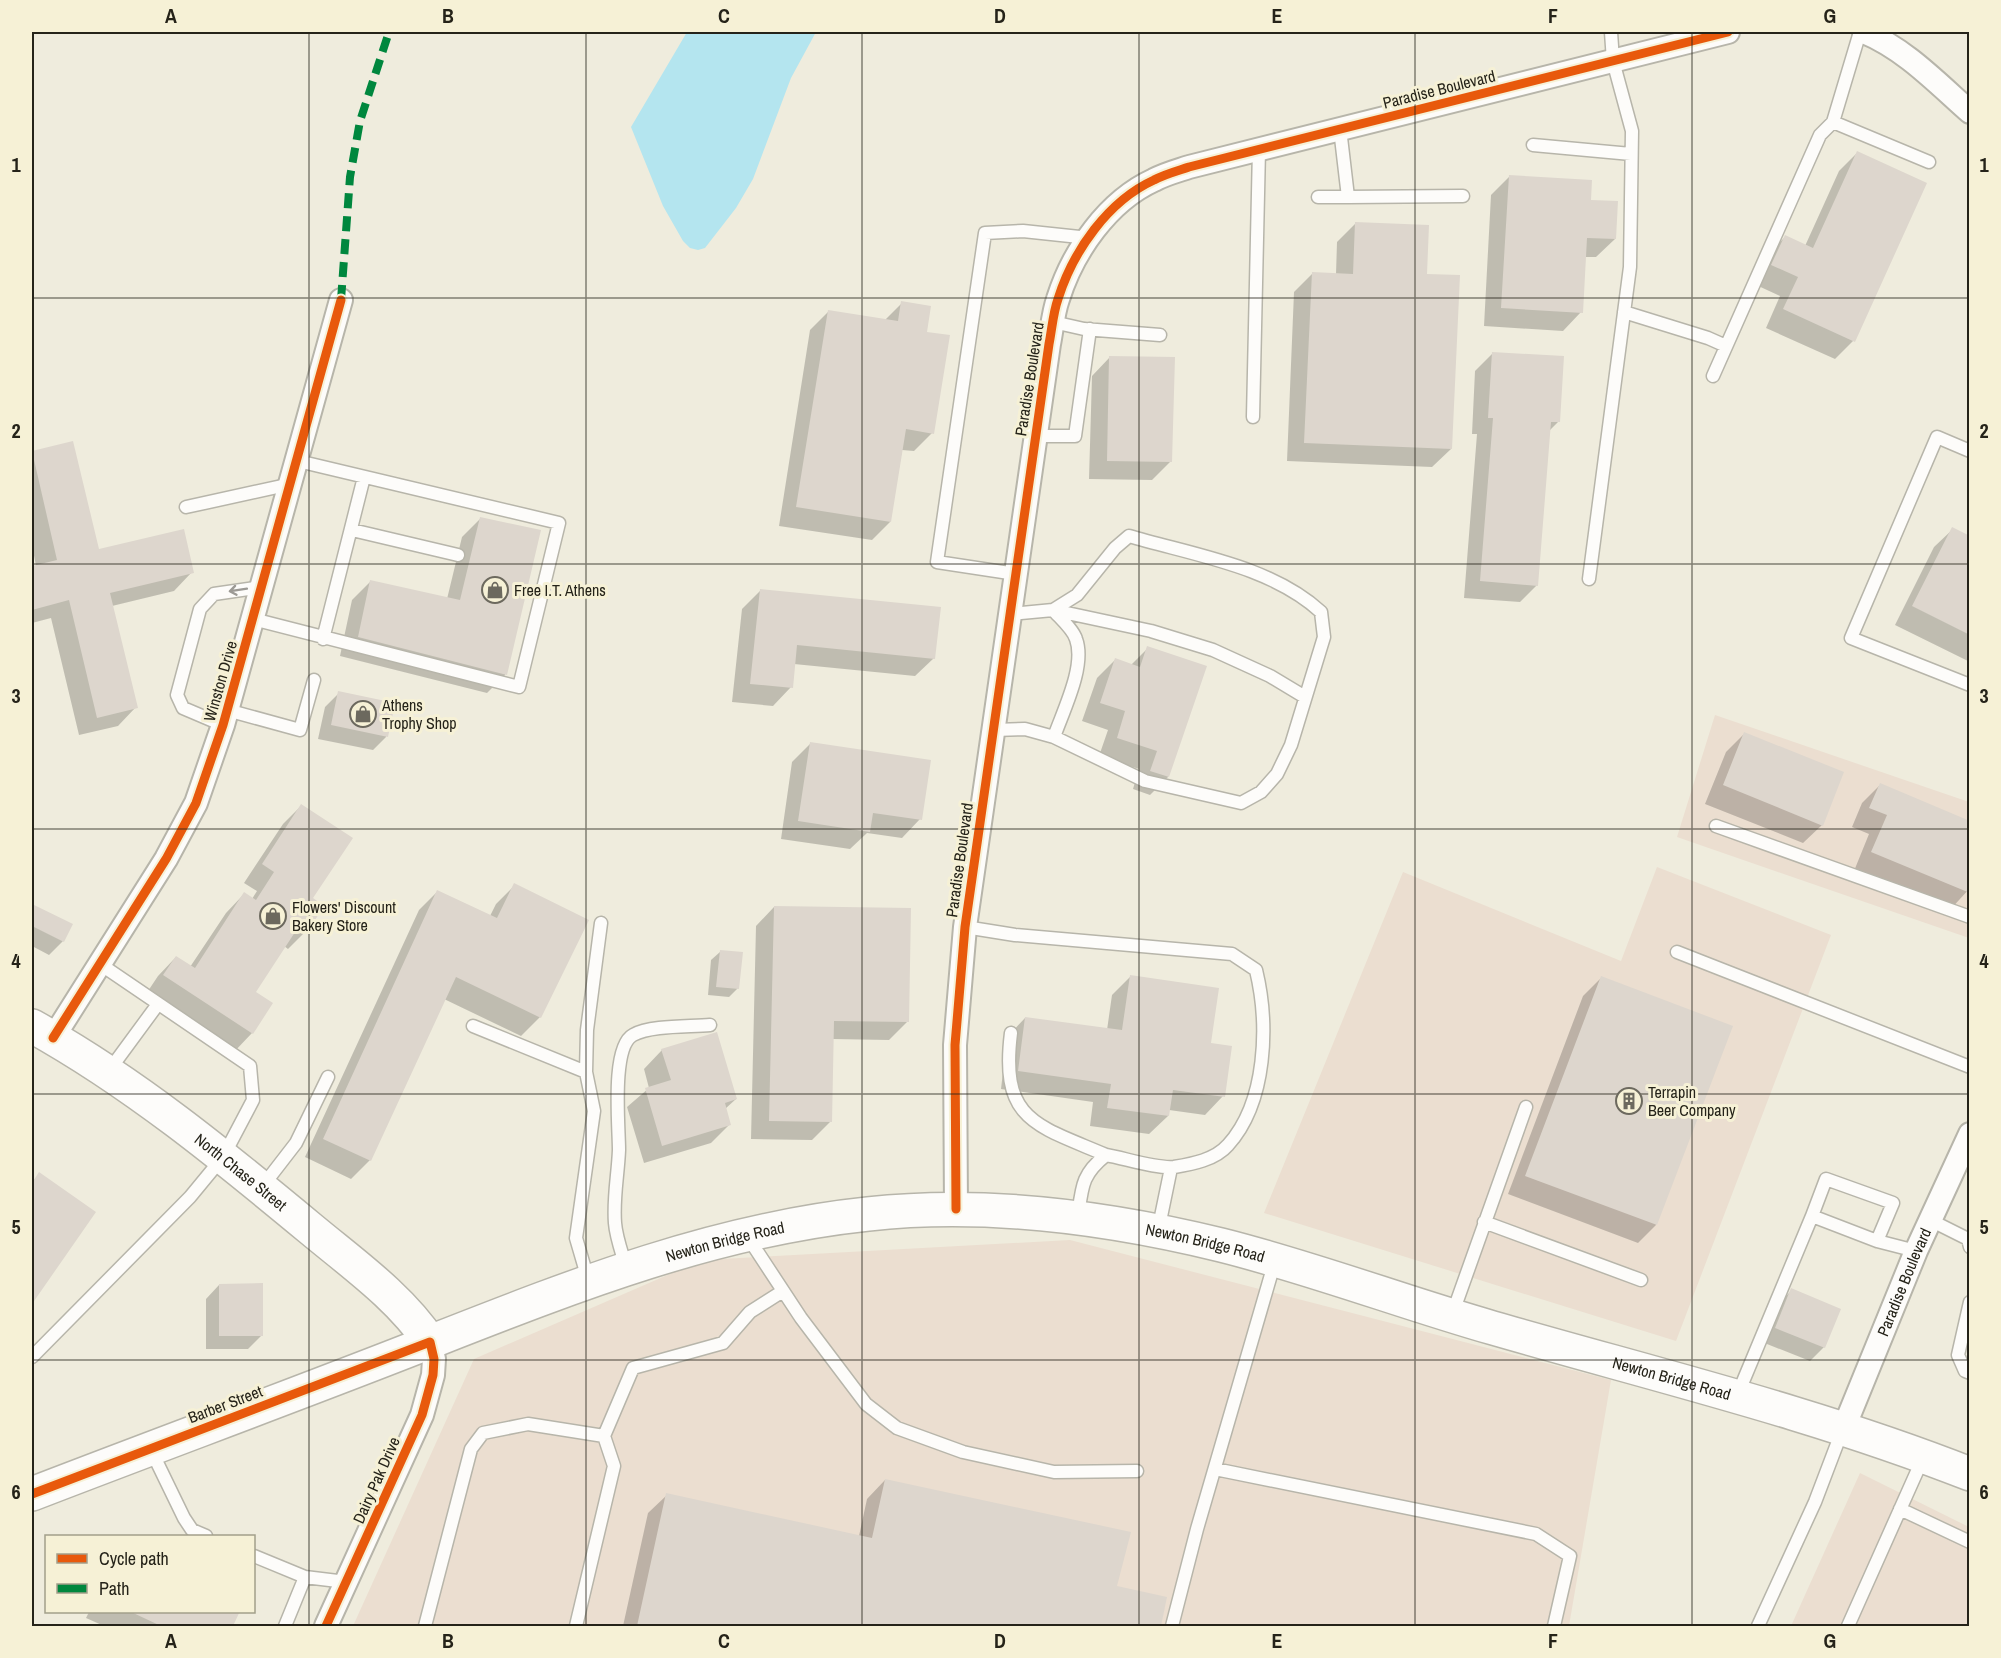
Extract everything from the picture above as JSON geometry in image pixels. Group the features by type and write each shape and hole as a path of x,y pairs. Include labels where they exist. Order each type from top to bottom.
{"main road":[{"name":"North Chase Street","path":"42,1032 107,1073 223,1157 400,1305 430,1342"},
{"name":"Newton Bridge Road","path":"430,1342 626,1267 745,1234 869,1214 956,1209 1078,1218 1158,1231 1275,1261 1452,1316 1843,1430 1924,1456 1970,1474"},
{"name":"Barber Street","path":"32,1494 430,1342"}],"street":[{"name":"Paradise Boulevard","path":"956,1209 955,1045 965,927 1053,322 1058,299 1073,261 1089,238 1122,200 1154,180 1189,167 1728,32"},
{"path":"1862,32 1881,39 1967,103"},
{"name":"Winston Drive","path":"42,1032 100,964 182,831 208,771 298,461 341,300"},
{"name":"Paradise Boulevard","path":"1843,1430 1916,1251 1970,1134"},
{"name":"Dairy Pak Drive","path":"326,1626 422,1414 433,1375 434,1359 430,1342"}],"lane":[{"path":"1589,579 1630,267 1632,131 1613,61 1611,32"},
{"path":"1713,376 1820,135 1833,122 1862,32"},
{"path":"1833,122 1929,162"},
{"path":"1340,129 1348,196"},
{"path":"1533,145 1631,154"},
{"path":"1253,417 1259,149"},
{"path":"1318,197 1463,195"},
{"path":"1016,574 937,562 985,233 1023,231 1089,238"},
{"path":"1624,312 1708,338 1726,346"},
{"path":"1053,322 1090,329 1160,334"},
{"path":"1035,436 1075,436 1090,329"},
{"path":"1970,451 1937,437 1851,638 1970,685"},
{"path":"253,619 323,639 519,687 559,523 298,461"},
{"path":"323,639 364,477"},
{"path":"186,507 291,484"},
{"path":"352,530 458,555"},
{"path":"994,730 1025,729 1054,737 1145,781 1240,803 1261,792 1277,774 1291,745 1324,637 1321,612 1302,594 1274,578 1129,536 1115,548 1077,595 1053,610"},
{"path":"262,587 214,594 200,609 177,695 183,708 225,718 300,730 314,680"},
{"path":"1053,610 1076,638 1078,650 1075,680 1054,737"},
{"path":"1010,614 1053,610 1151,631 1213,650 1270,676 1305,697"},
{"path":"1716,826 1970,917"},
{"path":"589,1281 576,1238 594,1112 586,1072 587,1030 601,924"},
{"path":"965,927 1015,935 1232,954 1256,970 1262,998 1265,1042 1250,1110 1228,1146 1209,1159 1171,1168 1106,1155 1031,1120 1014,1099 1008,1061 1011,1033"},
{"path":"1677,952 1970,1067"},
{"path":"32,1357 190,1197 223,1157 253,1100 250,1066 100,964"},
{"path":"107,1073 158,1004"},
{"path":"626,1267 615,1226 614,1186 619,1152 617,1077 624,1045 632,1035 656,1029 710,1025"},
{"path":"473,1026 586,1072"},
{"path":"261,1188 296,1143 328,1077"},
{"path":"1452,1316 1526,1107"},
{"path":"1078,1218 1082,1187 1089,1169 1106,1155"},
{"path":"1158,1231 1171,1168"},
{"path":"1737,1398 1826,1179 1893,1203 1877,1241"},
{"path":"1812,1216 1877,1241 1916,1251"},
{"path":"1930,1220 1969,1241"},
{"path":"1484,1222 1641,1280"},
{"path":"745,1234 783,1291 866,1404 897,1428 963,1452 1054,1472 1137,1471"},
{"path":"1172,1626 1275,1261"},
{"path":"576,1626 614,1466 604,1436 633,1368 723,1343 750,1312 783,1291"},
{"path":"1970,1302 1958,1355 1965,1371 1970,1373"},
{"path":"425,1626 471,1449 483,1433 528,1424 604,1436"},
{"path":"1758,1626 1815,1502 1843,1430"},
{"path":"150,1449 184,1518 192,1530 204,1535"},
{"path":"1848,1626 1924,1456"},
{"path":"1215,1469 1536,1534 1570,1556 1554,1626"},
{"path":"1900,1509 1970,1542"},
{"path":"255,1556 304,1577 346,1582"},
{"path":"285,1626 304,1577"}],"shaded area":[{"path":"1715,715 1969,802 1969,938 1677,837"},
{"path":"1657,867 1831,935 1676,1341 1264,1213 1403,872 1621,961"},
{"path":"1070,1240 1611,1380 1569,1626 353,1626 474,1359 702,1260"},
{"path":"1860,1473 1969,1527 1969,1626 1791,1626"}],"water":[{"path":"687,32 816,32 791,78 753,179 736,208 705,248 698,250 690,248 683,241 663,206 631,127"}],"building":[{"path":"1857,151 1927,183 1855,342 1783,309 1798,277 1771,265 1785,235 1813,248"},
{"path":"1509,175 1592,180 1591,200 1618,201 1616,239 1587,238 1583,313 1501,308"},
{"path":"1355,222 1429,225 1427,274 1460,275 1452,449 1304,443 1312,272 1353,274"},
{"path":"901,301 931,306 927,332 950,335 934,434 906,429 891,522 796,507 828,310 898,321"},
{"path":"1492,352 1564,356 1560,422 1551,422 1538,586 1480,581 1493,418 1488,418"},
{"path":"1109,356 1175,357 1172,462 1107,461"},
{"path":"73,441 99,549 184,529 194,573 110,593 138,708 97,718 69,600 32,610 32,566 57,560 32,451"},
{"name":"Free I.T. Athens","path":"480,517 541,530 507,675 358,637 370,580 460,600"},
{"path":"1952,527 1970,536 1970,635 1912,606"},
{"path":"760,589 941,607 935,659 797,645 793,688 750,684"},
{"path":"1147,646 1207,666 1169,777 1150,771 1157,751 1117,738 1125,711 1100,703 1115,658 1140,667"},
{"name":"Athens Trophy Shop","path":"338,691 395,703 388,737 331,725"},
{"path":"1744,732 1844,772 1823,826 1723,785"},
{"path":"810,742 931,760 922,820 873,813 870,832 798,821"},
{"path":"1880,783 1970,821 1970,893 1871,852 1887,815 1869,808"},
{"name":"Flowers' Discount Bakery Store","path":"301,804 353,838 313,898 324,906 308,931 299,926 256,992 273,1003 253,1034 163,975 176,956 195,968 244,892 256,900 274,872 262,864"},
{"path":"514,883 589,920 541,1018 456,977 371,1161 323,1139 437,890 497,918"},
{"path":"32,904 73,924 64,942 32,926"},
{"path":"774,906 911,908 909,1022 834,1021 832,1122 769,1121"},
{"path":"720,950 743,952 739,989 716,987"},
{"path":"1130,975 1219,988 1211,1043 1232,1046 1225,1097 1173,1090 1169,1116 1107,1108 1111,1084 1018,1071 1025,1017 1122,1030"},
{"name":"Terrapin Beer Company","path":"1601,976 1733,1026 1657,1225 1525,1176"},
{"path":"717,1032 737,1099 725,1103 731,1125 662,1146 645,1088 671,1080 661,1049"},
{"path":"39,1172 96,1212 32,1304 32,1183"},
{"path":"263,1283 263,1336 219,1336 219,1284"},
{"path":"1791,1288 1841,1309 1825,1348 1775,1328"},
{"path":"885,1479 1131,1532 1117,1586 1167,1597 1161,1626 637,1626 666,1493 872,1538"},
{"path":"133,1613 239,1613 233,1626 161,1626"}],"marked path":[{"path":"341,300 350,177 360,121 389,32"}],"cycle path":[{"path":"956,1209 955,1045 965,927 1056,304 1073,263 1094,229 1107,214 1137,189 1158,178 1189,167 1728,32"},
{"path":"53,1038 166,859 196,803 223,725 341,300"},
{"path":"32,1494 430,1342 434,1359 433,1375 422,1415 326,1626"}],"place":[{"name":"Free I.T. Athens","path":"495,590"},
{"name":"Athens Trophy Shop","path":"363,714"},
{"name":"Flowers' Discount Bakery Store","path":"273,916"},
{"name":"Terrapin Beer Company","path":"1629,1101"}]}
